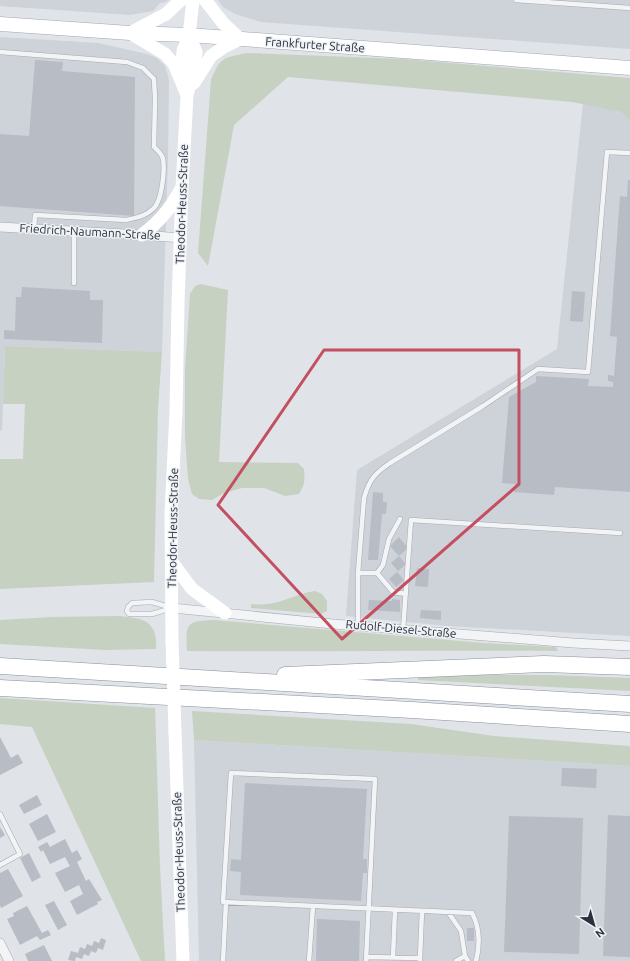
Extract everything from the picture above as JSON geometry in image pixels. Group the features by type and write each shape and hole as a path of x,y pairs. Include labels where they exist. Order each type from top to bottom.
{"highway":[{"path":"200,678 528,664 630,667"},
{"path":"0,666 630,704"},
{"path":"0,688 412,710 630,724"}],"main road":[{"path":"130,34 166,14 181,0"},
{"path":"181,79 183,51 189,35 193,0"},
{"path":"187,95 211,56 240,39 223,23 205,0"},
{"name":"Frankfurter Straße","path":"0,24 130,34 189,35 630,68"},
{"path":"130,34 165,54 174,64 187,95"},
{"path":"187,95 193,74 196,52 189,35"},
{"name":"Theodor-Heuss-Straße","path":"183,961 172,641 171,512 176,412 182,188 187,95"},
{"path":"142,234 161,219 174,204 182,188"},
{"path":"172,562 192,589 225,613"}],"street":[{"name":"Friedrich-Naumann-Straße","path":"0,227 142,234 181,238"},
{"name":"Rudolf-Diesel-Straße","path":"172,608 403,630 630,646"},
{"path":"0,942 9,961"}],"lane":[{"path":"516,0 630,8"},
{"path":"0,52 128,62 144,68 154,79 154,147 161,154 163,159 162,188 159,200 155,207 147,214 126,220 35,215 34,229"},
{"path":"358,626 358,573 364,498 372,478 380,469 483,406 538,369 588,372 607,152 630,153"},
{"path":"74,231 74,283"},
{"path":"358,573 377,573 383,566 389,539 400,519"},
{"path":"403,630 411,520 597,531 620,534"},
{"path":"377,573 393,592 406,594"},
{"path":"152,602 172,608 152,614 128,614 127,611 128,607 132,603 152,602"},
{"path":"422,911 420,959 393,957 366,959 368,908 375,779 231,773 223,902 368,908 472,913 477,922 478,931 479,950 476,961"},
{"path":"0,814 20,854 0,865"},
{"path":"223,961 226,902"},
{"path":"309,961 313,906"},
{"path":"393,957 395,910"},
{"path":"448,912 461,931 465,956 468,961"},
{"path":"456,961 465,956"}],"highlighted area":[{"path":"324,350 519,350 519,484 342,639 218,505"}],"shaded area":[{"path":"0,0 168,0 160,3 153,11 130,15 0,6"},
{"path":"218,0 630,0 630,49 261,22 235,14 223,7"},
{"path":"0,37 98,43 147,54 157,58 165,66 169,81 162,352 5,346 2,431 0,430"},
{"path":"583,103 621,112 630,121 630,636 447,626 346,616 357,470 557,349"},
{"path":"194,740 630,766 630,961 199,961"}],"green space":[{"path":"248,53 403,59 630,78 630,121 621,112 572,102 288,77 234,125 208,266 198,253 211,80 217,66 224,59"},
{"path":"201,284 228,290 219,462 298,463 304,469 304,482 299,494 285,496 264,488 242,488 224,493 212,500 199,499 192,494 188,479 185,438 185,369 190,294 195,286"},
{"path":"5,346 162,352 158,408 154,582 0,589 0,459 23,459 25,404 3,404"},
{"path":"315,591 322,594 327,601 327,611 321,614 251,608 251,604 269,604"},
{"path":"117,616 140,619 151,626 156,639 156,649 105,650 0,644 0,620 52,617"},
{"path":"214,620 484,643 556,647 558,651 187,651 187,630 189,626 197,621"},
{"path":"549,675 630,678 630,691 418,680 418,676"},
{"path":"0,698 155,708 160,867 165,961 141,961 32,727 0,724"},
{"path":"192,711 411,724 494,736 630,746 630,766 194,740"}],"building":[{"path":"35,60 63,62 62,71 135,77 134,216 0,206 0,134 29,136"},
{"path":"628,180 630,180 630,492 555,487 554,495 514,492 515,484 502,483 509,397 536,382 536,376 589,379 588,386 613,387 613,382 608,381 608,375 614,376 617,337 610,336 620,196 627,197"},
{"path":"22,287 90,291 90,300 103,300 102,343 4,339 4,330 15,331 16,297 21,297"},
{"path":"572,291 585,292 583,322 570,321"},
{"path":"373,492 383,493 383,502 387,502 386,514 382,514 378,560 368,560"},
{"path":"399,537 408,548 399,556 390,546"},
{"path":"399,556 406,564 398,571 391,563"},
{"path":"417,568 429,569 428,587 415,586"},
{"path":"397,572 404,580 396,587 389,579"},
{"path":"392,599 400,600 400,612 368,610 369,600 392,601"},
{"path":"421,610 441,611 441,620 420,618"},
{"path":"0,737 11,758 18,754 23,763 0,775"},
{"path":"562,768 597,769 596,788 561,786"},
{"path":"245,783 367,789 363,859 367,859 367,873 363,873 361,901 240,895 241,872 230,871 231,859 241,860"},
{"path":"37,795 42,805 24,814 19,805"},
{"path":"47,814 56,832 38,841 29,824"},
{"path":"608,815 630,816 630,957 603,956"},
{"path":"509,816 583,818 579,954 504,952"},
{"path":"0,827 5,835 0,838"},
{"path":"65,839 72,853 77,850 82,859 77,862 86,881 89,879 102,900 97,902 98,904 77,915 70,901 83,894 79,885 65,892 55,873 70,866 65,857 50,864 43,850 41,852 38,847 47,842 50,847"},
{"path":"29,853 41,877 32,882 20,858"},
{"path":"8,869 23,896 1,908 0,873"},
{"path":"54,901 67,925 58,930 45,905"},
{"path":"27,906 42,933 48,930 51,935 40,940 37,936 20,945 7,919 14,916 13,913"},
{"path":"317,919 360,921 359,961 316,961"},
{"path":"467,928 474,928 474,941 467,941"},
{"path":"101,938 106,940 103,950 98,948 96,953 91,951 89,956 84,954 82,959 76,957 75,961 68,960 71,951 78,953 80,947 85,949 87,944 92,946 94,941 99,943"},
{"path":"44,945 52,961 28,961 25,954"}]}
